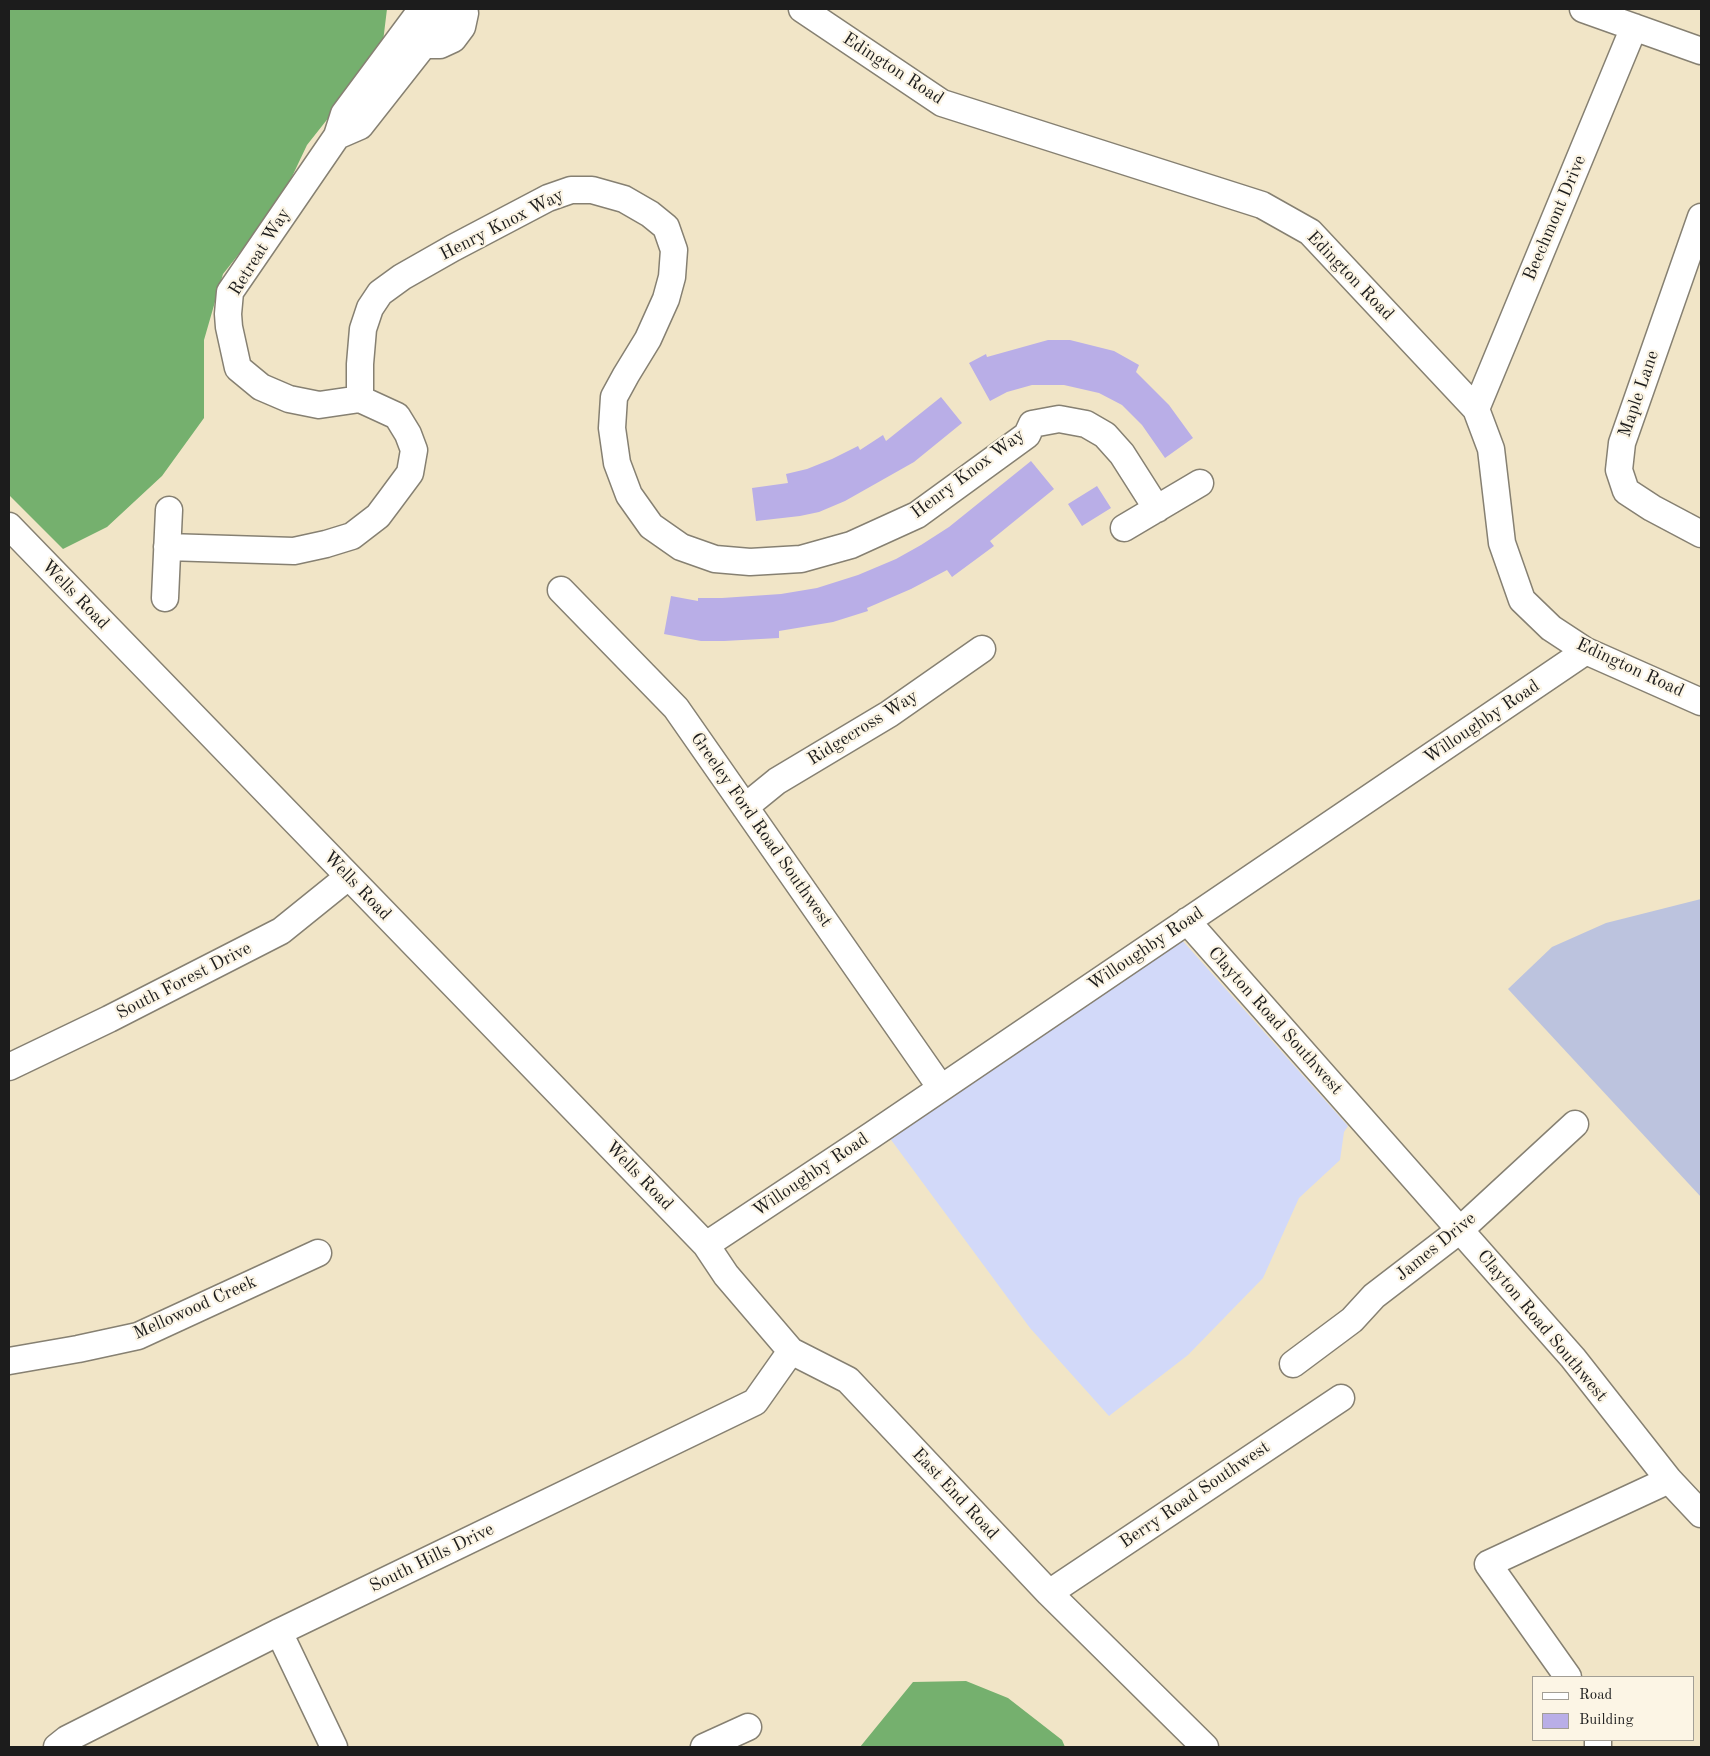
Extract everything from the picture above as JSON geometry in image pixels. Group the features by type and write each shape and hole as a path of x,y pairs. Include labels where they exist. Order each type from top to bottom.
{"street":[{"name":"Retreat Way","path":"360,399 319,405 289,399 261,387 238,368 228,320 230,292 337,136 360,126 422,9"},
{"name":"Retreat Way","path":"412,28 452,9"},
{"path":"412,28 440,45 453,39 462,27 465,13 463,9"},
{"name":"Edington Road","path":"802,9 942,103 1262,205 1310,232 1476,409 1491,449 1502,544 1522,600 1551,628 1586,651 1701,702"},
{"path":"1583,9 1701,51"},
{"name":"Beechmont Drive","path":"1476,409 1634,27"},
{"name":"Henry Knox Way","path":"360,399 363,329 370,308 380,293 453,248 548,198 571,190 592,190 624,199 650,214 666,227 674,250 672,277 666,299 648,339 614,397 612,428 617,463 629,495 651,526 681,547 715,559 750,562 801,559 851,545 917,515 1027,435 1032,424 1059,419 1086,424 1105,435 1122,454 1156,509"},
{"name":"Maple Lane","path":"1701,217 1622,443 1619,470 1626,491 1652,508 1701,534"},
{"path":"168,547 294,551 352,536 378,516 410,472 414,450 408,434 397,416 360,399"},
{"path":"1124,528 1200,483"},
{"path":"165,598 169,510"},
{"name":"Wells Road","path":"9,526 348,878 706,1245"},
{"name":"Greeley Ford Road Southwest","path":"561,590 676,708 941,1088"},
{"name":"Ridgecross Way","path":"745,807 777,781 889,714 982,649"},
{"name":"Willoughby Road","path":"706,1245 1586,651"},
{"name":"South Forest Drive","path":"9,1067 109,1019 281,931 348,878"},
{"name":"Clayton Road Southwest","path":"1187,921 1573,1358 1669,1480 1701,1514"},
{"name":"James Drive","path":"1293,1364 1352,1320 1374,1296 1460,1230 1574,1124"},
{"name":"East End Road","path":"706,1245 726,1275 791,1351 848,1380 1049,1593 1205,1747"},
{"name":"Mellowood Creek","path":"9,1361 138,1336 318,1253"},
{"name":"South Hills Drive","path":"57,1747 68,1739 278,1632 755,1402 791,1351"},
{"name":"Berry Road Southwest","path":"1049,1593 1341,1398"},
{"path":"1567,1676 1488,1564 1669,1480"},
{"path":"278,1632 334,1747"},
{"path":"704,1747 748,1727"}],"shaded area":[{"path":"1701,899 1701,1197 1508,989 1552,947 1606,923"},
{"path":"1182,940 1348,1126 1344,1132 1340,1160 1299,1198 1263,1278 1188,1355 1109,1416 1030,1328 886,1133"}],"green space":[{"path":"9,9 387,9 382,50 307,145 280,202 223,274 204,340 204,418 162,476 107,527 63,549 9,495"},
{"path":"966,1681 1008,1698 1062,1740 1065,1747 860,1747 913,1682"}],"building":[{"path":"1048,340 1070,340 1114,351 1139,365 1136,372 1169,405 1193,438 1165,458 1142,425 1122,405 1099,393 1064,385 1032,385 1007,392 990,401 969,363 986,354 987,357"},
{"path":"941,397 962,423 914,462 845,501 819,512 756,521 752,488 788,483 786,474 807,469 858,446 860,450 883,435 886,441"},
{"path":"1031,461 1054,489 990,541 994,546 952,577 947,570 911,589 867,608 868,611 833,622 779,631 779,638 701,641 664,634 671,596 698,601 698,598 781,594 817,588 858,575 896,559 949,527"},
{"path":"1097,486 1111,508 1082,526 1068,504"}]}
